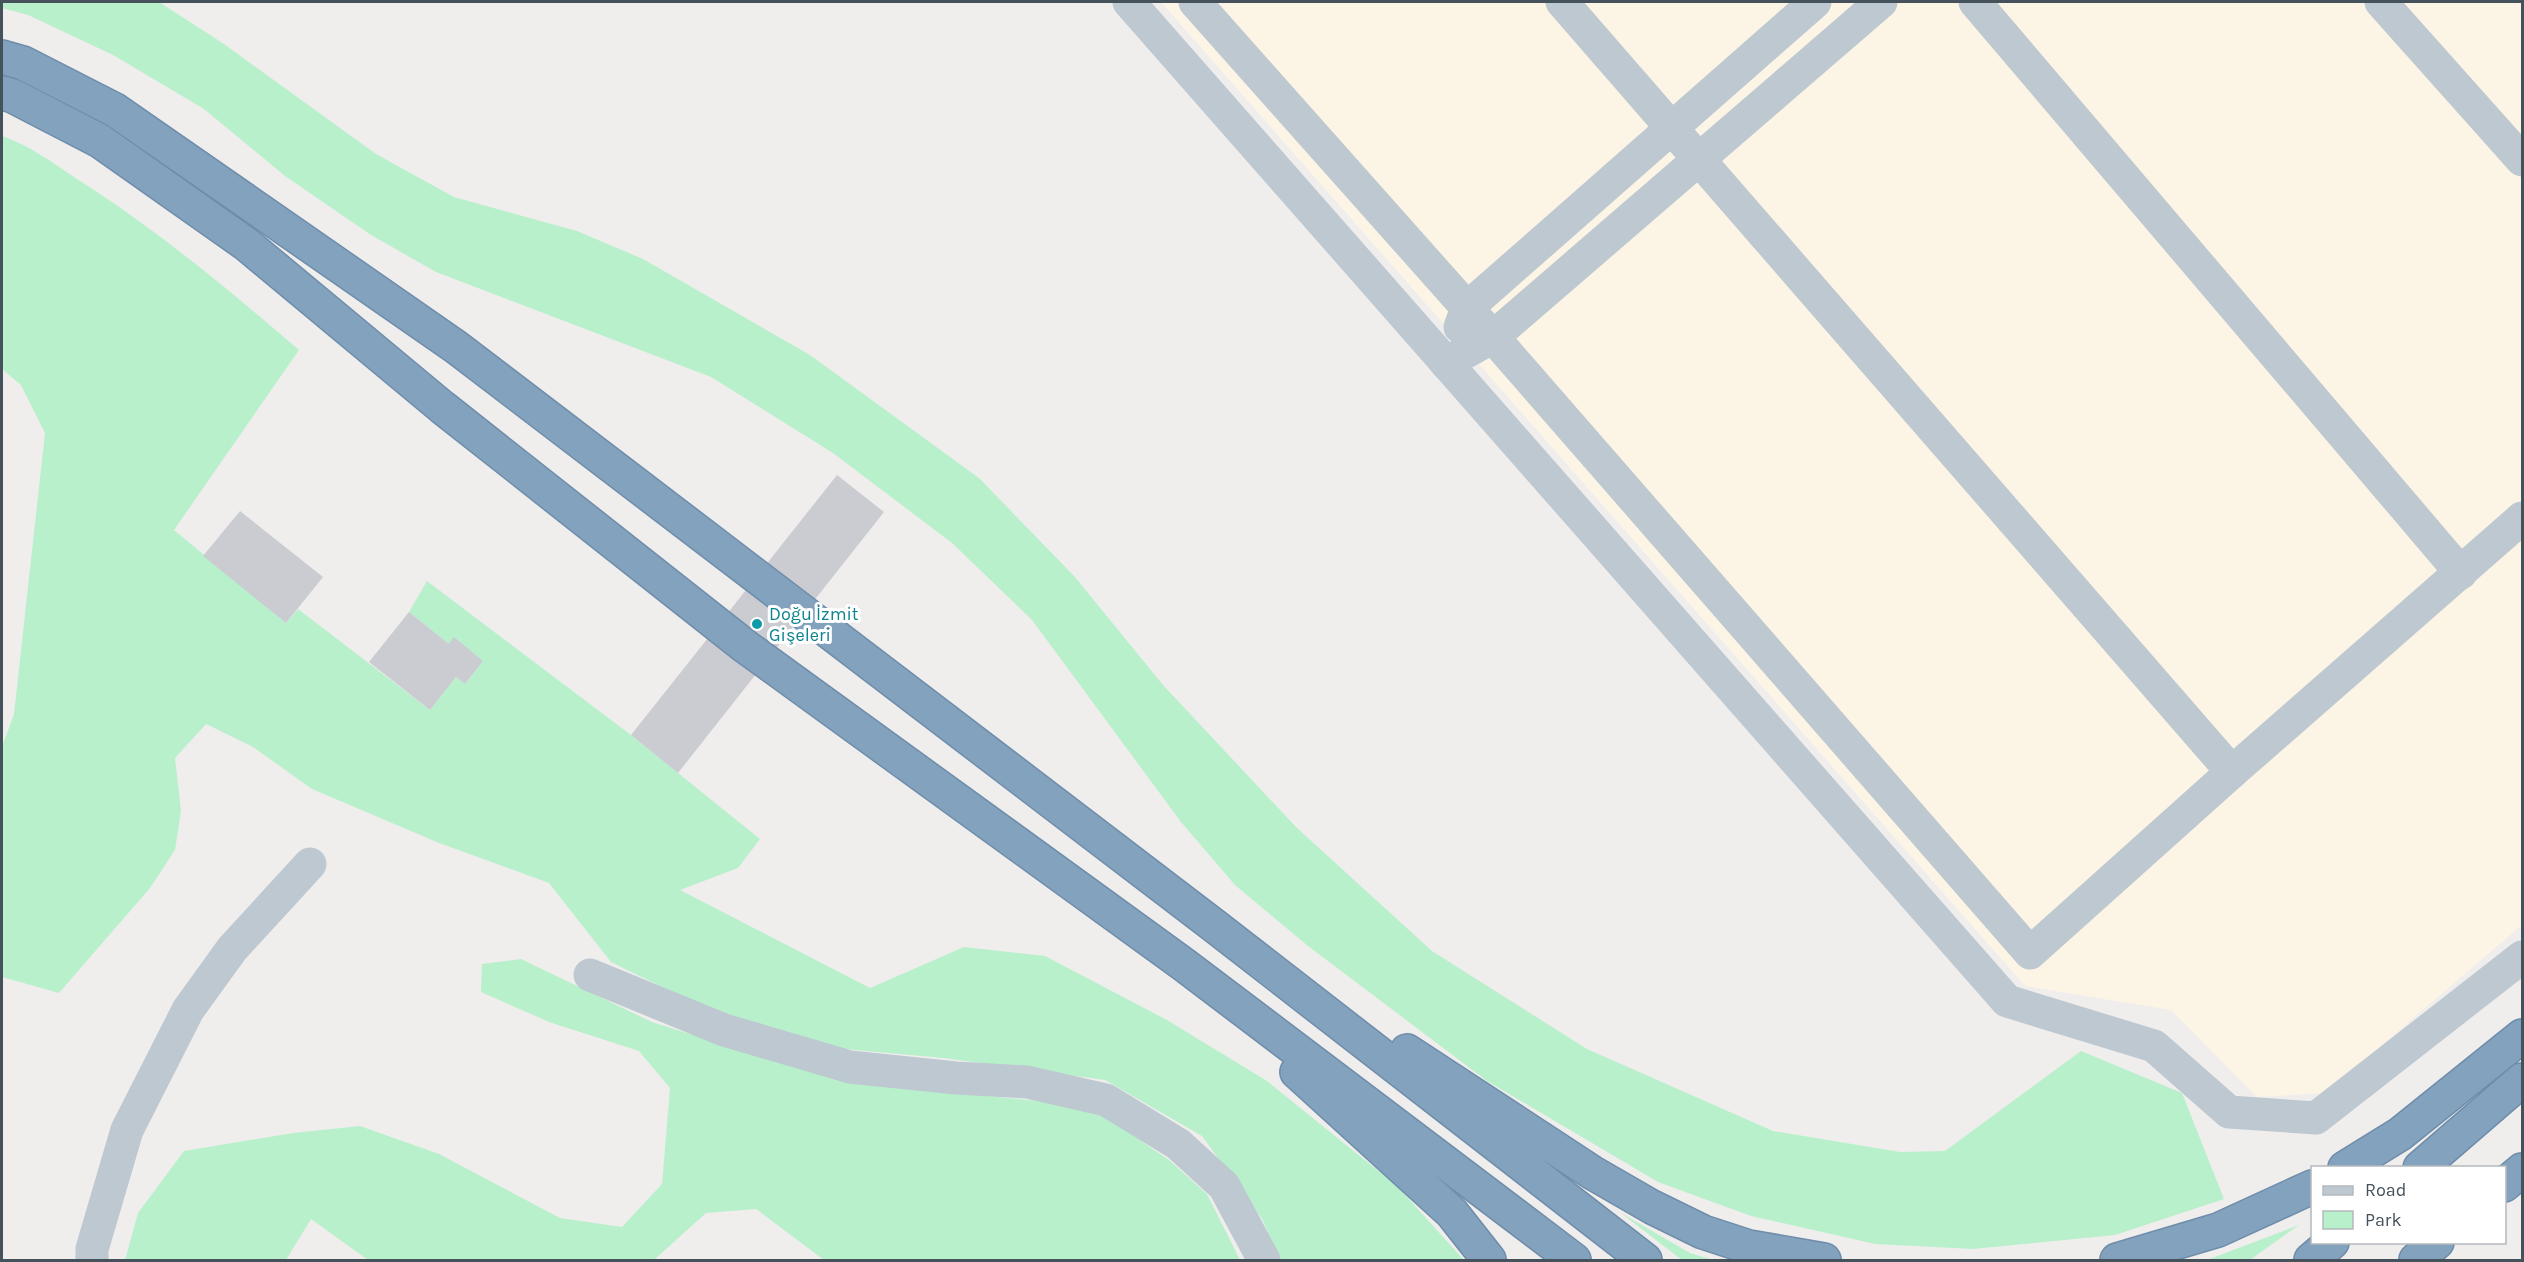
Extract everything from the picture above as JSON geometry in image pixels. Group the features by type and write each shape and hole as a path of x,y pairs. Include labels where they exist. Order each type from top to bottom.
{"highway":[{"path":"2,57 23,63 115,110 456,347 1212,924 1645,1260"},
{"path":"2,93 13,96 99,141 246,244 442,406 746,647 1182,964 1574,1260"},
{"path":"1212,924 1593,1173 1652,1207 1703,1232 1749,1247 1824,1260"},
{"path":"1182,964 1349,1122 1452,1213 1489,1260"},
{"path":"2347,1166 2400,1134 2523,1036"},
{"path":"2421,1166 2523,1080"},
{"path":"2506,1184 2523,1170"},
{"path":"2117,1260 2218,1230 2311,1188"},
{"path":"2311,1260 2330,1244"},
{"path":"2416,1260 2435,1244"}],"street":[{"path":"1129,2 2007,1001 2154,1046 2229,1112 2316,1118 2523,957"},
{"path":"1195,2 1493,337 2030,953 2232,772 2523,518"},
{"path":"1562,2 2232,772"},
{"path":"1446,363 1467,308 1815,2"},
{"path":"1446,363 1493,337 1881,2"},
{"path":"1975,2 2461,573"},
{"path":"2381,2 2523,160"},
{"path":"92,1260 93,1249 127,1130 188,1010 232,949 310,864"},
{"path":"590,975 724,1030 850,1067 956,1078 1027,1082 1106,1100 1178,1144 1224,1186 1264,1260"}],"shaded area":[{"path":"1161,2 2522,2 2522,925 2326,1093 2257,1097 2171,1010 2025,986"}],"green space":[{"path":"2,2 159,2 224,44 376,154 454,197 577,231 643,259 810,355 979,478 1075,577 1163,685 1296,827 1432,951 1587,1049 1773,1131 1900,1152 1945,1151 2081,1051 2182,1093 2224,1199 2115,1235 1973,1249 1875,1244 1751,1216 1658,1182 1487,1081 1308,946 1235,885 1181,822 1032,620 952,543 833,453 711,377 436,272 371,235 285,176 204,109 113,55 28,15 2,8"},
{"path":"2,136 41,155 135,218 218,282 299,350 174,530 286,623 298,609 430,710 456,677 465,684 483,661 449,644 409,612 427,581 631,735 760,839 738,868 680,890 870,988 964,947 1045,956 1167,1020 1267,1081 1397,1186 1464,1260 1281,1260 1262,1219 1202,1136 1105,1080 943,1058 833,1048 705,1008 611,962 549,883 439,843 312,789 253,747 206,724 175,758 181,811 175,850 150,888 59,993 2,977 2,747 14,714 45,433 21,385 2,369"},
{"path":"521,959 652,1022 804,1070 908,1088 1039,1101 1103,1115 1169,1160 1207,1194 1240,1260 824,1260 756,1209 706,1213 654,1260 368,1260 311,1219 286,1260 125,1260 138,1213 184,1151 293,1133 360,1126 439,1154 560,1218 622,1227 662,1184 670,1088 639,1051 549,1022 481,992 482,964"},
{"path":"1621,1213 1690,1253 1713,1260 1682,1260"},
{"path":"2299,1225 2250,1260 2207,1260"}],"building":[{"name":"Doğu İzmit Gişeleri","path":"837,475 884,512 678,773 631,735"},
{"path":"240,511 323,577 286,623 203,556"},
{"path":"409,612 449,644 454,637 483,661 465,684 456,677 430,710 369,662"}],"place":[{"name":"Doğu İzmit Gişeleri","path":"757,624"}]}
